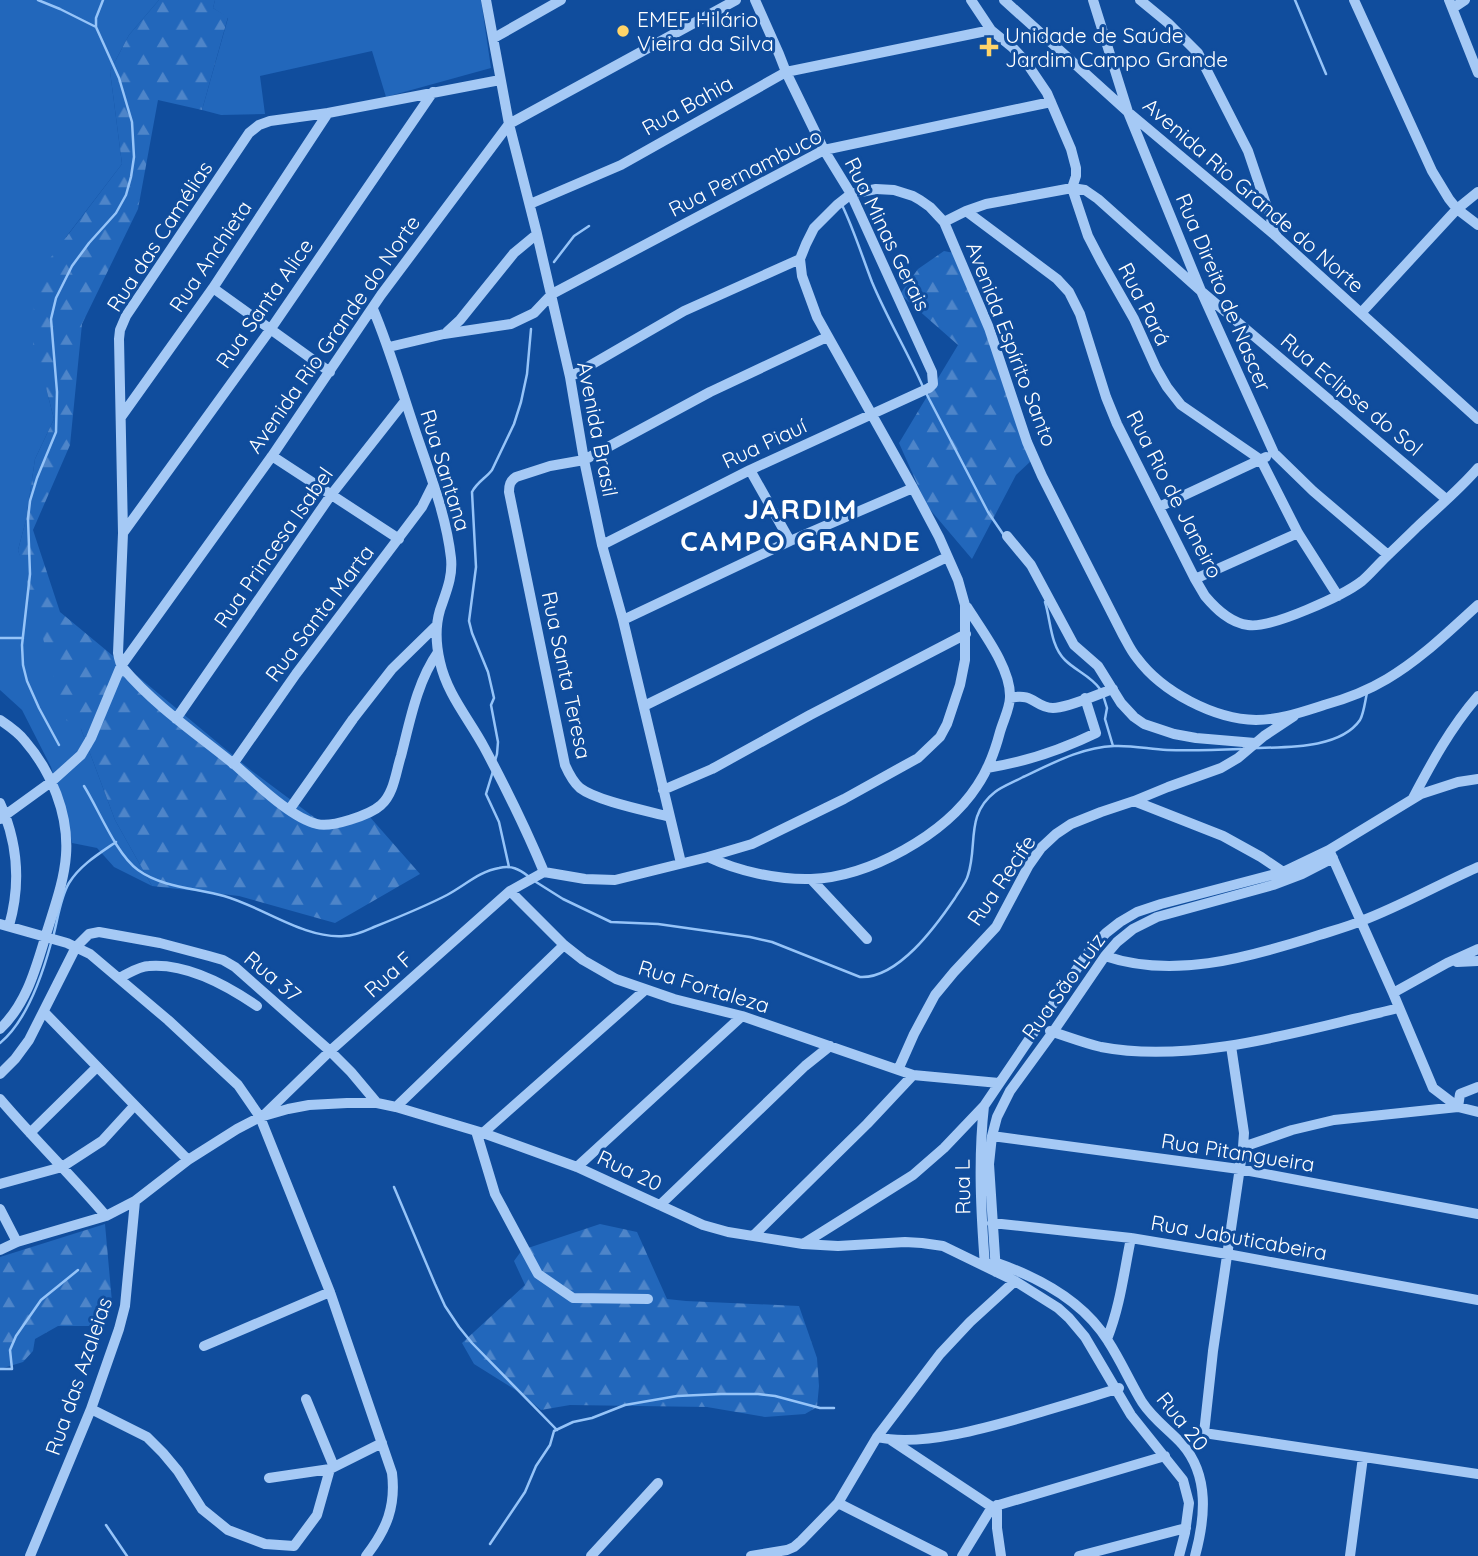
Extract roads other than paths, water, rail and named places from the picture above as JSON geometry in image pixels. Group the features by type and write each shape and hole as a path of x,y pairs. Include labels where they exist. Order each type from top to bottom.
{"street":[{"name":"Avenida Brasil","path":"486,0 509,124 570,377 602,545 623,620 681,863"},
{"path":"494,38 561,0"},
{"name":"Avenida Rio Grande do Norte","path":"3,817 51,782 81,755 91,738 121,666 272,456 381,295 509,124 736,0"},
{"name":"Rua Minas Gerais","path":"755,0 786,72 824,149 851,194 932,372"},
{"name":"Rua Pará","path":"971,0 991,30 1026,62 1046,93 1063,127 1074,158 1076,176 1072,188 1088,236 1134,319 1167,387 1181,405 1261,460 1298,533 1338,596"},
{"name":"Avenida Rio Grande do Norte","path":"1004,0 1128,113 1277,237 1478,419"},
{"name":"Rua Direito de Nascer","path":"1093,0 1128,113 1201,291 1274,453 1313,491 1388,555"},
{"path":"1140,0 1198,53 1248,151 1277,237"},
{"path":"1354,0 1432,171 1457,209 1478,225"},
{"path":"1465,0 1451,4 1478,73"},
{"name":"Rua Bahia","path":"530,204 621,165 786,72 991,30"},
{"name":"Rua das Camélias","path":"121,666 118,653 123,533 119,339 123,323 249,134 259,125 500,80"},
{"name":"Rua Santa Alice","path":"123,533 271,330 433,92"},
{"name":"Rua Pernambuco","path":"389,347 444,334 511,324 534,313 552,294 824,149 1051,103"},
{"name":"Rua Anchieta","path":"120,418 213,288 328,113"},
{"path":"944,222 966,211 1005,200 1072,188"},
{"name":"Rua Eclipse do Sol","path":"1072,188 1085,190 1098,199 1201,291 1446,499"},
{"name":"Avenida Espírito Santo","path":"851,194 876,189 894,190 920,200 944,222 989,328 1027,442 1042,477 1137,658 1173,691 1224,714 1256,720 1299,713 1348,698 1387,679 1438,642 1478,605"},
{"path":"1361,313 1457,209 1478,192"},
{"path":"544,872 593,880 615,880 708,858 752,844 844,799 919,758 940,737 955,706 965,660 966,634 965,605 958,580 913,488 828,337 802,276 800,259 814,228 851,194"},
{"name":"Rua Rio de Janeiro","path":"966,211 1056,279 1069,292 1080,314 1117,424 1205,596 1216,609 1233,620 1249,625 1265,624 1338,596 1363,580 1446,499 1463,486 1478,468"},
{"path":"444,334 460,320 514,253 537,234"},
{"path":"570,377 684,311 800,259"},
{"path":"213,288 330,372"},
{"name":"Rua Santana","path":"373,309 389,347 439,500 448,544 452,570 437,625 438,652 443,674 523,823 544,872"},
{"path":"584,460 710,392 828,337"},
{"name":"Rua Piauí","path":"602,545 750,470 929,388 933,384 932,372"},
{"name":"Rua Princesa Isabel","path":"176,719 331,495 405,401"},
{"path":"1159,507 1274,453"},
{"path":"272,456 399,539"},
{"name":"Rua Santa Teresa","path":"584,460 516,477 512,480 509,492 565,765 580,788 594,796 670,817"},
{"path":"750,470 790,541"},
{"name":"Rua Santa Marta","path":"233,764 296,674 422,507 433,485"},
{"path":"623,620 790,541 913,488"},
{"path":"1195,579 1298,533"},
{"path":"1007,536 1031,565 1074,645 1098,666 1121,703 1134,718 1174,734 1255,743"},
{"path":"644,706 947,557"},
{"path":"708,858 749,872 789,878 811,879 841,875 870,866 920,839 953,814 976,787 987,768 1010,698 1009,682 1003,666 965,605"},
{"path":"289,810 392,669 437,625"},
{"path":"663,790 712,769 966,634"},
{"path":"121,666 176,719 289,810 310,822 324,825 361,816 385,801 393,784 422,681 438,652"},
{"path":"1010,698 1026,696 1040,705 1055,708 1113,689"},
{"path":"1413,798 1458,720 1478,696"},
{"path":"987,768 1070,746 1096,733 1085,698"},
{"name":"Rua Recife","path":"898,1070 935,995 996,927 1041,848 1056,834 1071,824 1221,768 1299,713"},
{"path":"0,720 25,740 51,782 64,817 66,856 62,881 27,990 16,1011 0,1029"},
{"name":"Rua São Luiz","path":"993,1267 989,1164 996,1117 1010,1091 1117,942 1133,929 1157,917 1273,885 1302,874 1413,798 1434,789 1478,779"},
{"path":"1134,801 1223,836 1283,872"},
{"path":"0,803 12,838 16,871 14,907 4,925 76,947 96,958 238,1085 262,1116 330,1293 392,1472 393,1502 382,1531 366,1556"},
{"path":"1331,854 1433,1088 1458,1107"},
{"name":"Rua São Luiz","path":"803,1244 913,1175 944,1148 984,1106 1089,951 1120,922 1137,912 1161,904 1283,872 1331,854"},
{"path":"1105,956 1141,964 1186,965 1209,964 1269,951 1362,921 1478,867"},
{"name":"Rua F","path":"262,1116 330,1051 510,891 544,872"},
{"path":"811,879 867,939"},
{"name":"Rua Fortaleza","path":"510,891 564,945 583,960 616,979 674,999 742,1016 913,1075"},
{"name":"Rua 37","path":"76,947 89,934 99,932 160,943 223,960 246,974 330,1051 377,1103"},
{"path":"396,1107 564,945"},
{"path":"0,1073 23,1050 76,947"},
{"path":"1393,993 1447,962 1478,949"},
{"path":"1447,962 1478,961"},
{"path":"119,978 147,965 166,966 208,978 257,1006"},
{"path":"645,990 480,1132 495,1194 538,1274 573,1298 648,1299"},
{"path":"1037,1027 1101,1046 1155,1051 1200,1049 1231,1046 1399,1008"},
{"path":"44,1012 188,1160"},
{"path":"577,1167 742,1016"},
{"path":"660,1205 805,1066 830,1046"},
{"path":"1204,1433 1244,1133 1231,1046"},
{"path":"30,1133 97,1067"},
{"path":"753,1236 913,1075 999,1083"},
{"path":"1458,1107 1460,1094 1478,1087"},
{"path":"0,1098 106,1216"},
{"name":"Rua 20","path":"0,1250 17,1242 106,1216 135,1201 188,1160 262,1116 329,1103 377,1103 480,1132 577,1167 703,1225 803,1244 838,1246 922,1242 943,1247 993,1267 1030,1277 1074,1303 1088,1315 1107,1339 1151,1415 1183,1445 1194,1461 1204,1498 1204,1517 1194,1556"},
{"path":"0,1184 62,1167 102,1141 134,1106"},
{"name":"Rua L","path":"984,1106 980,1136 980,1177 993,1267"},
{"path":"1243,1147 1292,1130 1334,1120 1458,1107 1478,1112"},
{"name":"Rua Pitangueira","path":"992,1136 1239,1169 1478,1214"},
{"name":"Rua das Azaleias","path":"30,1556 91,1409 119,1329 125,1306 135,1201"},
{"path":"0,1209 17,1242"},
{"name":"Rua Jabuticabeira","path":"992,1223 1131,1238 1478,1300"},
{"path":"1107,1339 1118,1303 1131,1238"},
{"name":"Rua 20","path":"993,1267 1058,1308 1069,1318 1091,1346 1131,1415 1180,1474 1186,1486 1189,1503 1179,1556"},
{"path":"751,1556 782,1554 794,1547 838,1503 877,1437 940,1354 1015,1281"},
{"path":"204,1346 330,1293"},
{"path":"877,1437 891,1440 938,1437 993,1427 1132,1384"},
{"path":"91,1409 147,1437 178,1471 202,1509 228,1530 264,1544 294,1546 317,1515 332,1468 306,1399"},
{"path":"1183,1445 1204,1433 1478,1474"},
{"path":"891,1440 995,1506"},
{"path":"269,1478 332,1468 382,1443"},
{"path":"962,1556 995,1506 1165,1456"},
{"path":"1350,1556 1363,1457"},
{"path":"591,1556 658,1483"},
{"path":"838,1503 943,1556"},
{"path":"995,1506 1001,1556"},
{"path":"1079,1556 1185,1530 1194,1556"}],"waterway":[{"path":"38,0 96,27"},
{"path":"59,745 39,708 23,665 22,645 30,574 28,519 37,478 56,432 57,392 51,319 56,298 72,266 116,213 126,195 134,157 132,122 119,78 96,27 96,18 103,0"},
{"path":"1295,0 1326,74"},
{"path":"842,205 872,282 923,387"},
{"path":"554,262 574,236 589,226"},
{"path":"495,761 498,742 491,705 494,698 488,672 469,621 476,567 472,492 492,470 514,424 527,374 531,329"},
{"path":"926,393 988,512 1003,534"},
{"path":"1045,602 1060,654 1100,689"},
{"path":"0,638 23,638"},
{"path":"1255,748 1312,744 1340,736 1360,720 1367,693"},
{"path":"1103,695 1107,708 1105,719 1113,746"},
{"path":"536,882 563,899 611,922 658,924 750,937 772,942 860,977 874,975 888,969 915,949 955,898 964,884 971,864 976,820 986,801 998,790 1090,749 1114,746 1160,750 1241,749"},
{"path":"493,771 486,794 499,822 509,867"},
{"path":"84,786 115,843 138,870 158,881 239,901 314,933 329,936 360,933 438,899 479,875 503,867 511,867 528,876"},
{"path":"53,937 61,902 69,883 84,865 116,842"},
{"path":"0,1043 10,1034 26,1010 51,943"},
{"path":"394,1187 445,1306 459,1327 557,1430"},
{"path":"0,1369 12,1369 10,1350 16,1336 41,1300 78,1270"},
{"path":"490,1544 525,1492 536,1466 550,1445 554,1431 573,1422 592,1418 625,1405 677,1396 758,1394 820,1408 834,1408"},
{"path":"106,1525 127,1556"}],"place":[{"name":"EMEF Hilário Vieira da Silva","path":"623,31"},
{"name":"Unidade de Saúde Jardim Campo Grande","path":"989,47"}],"district":[{"name":"JARDIM CAMPO GRANDE","path":"801,524"}]}
